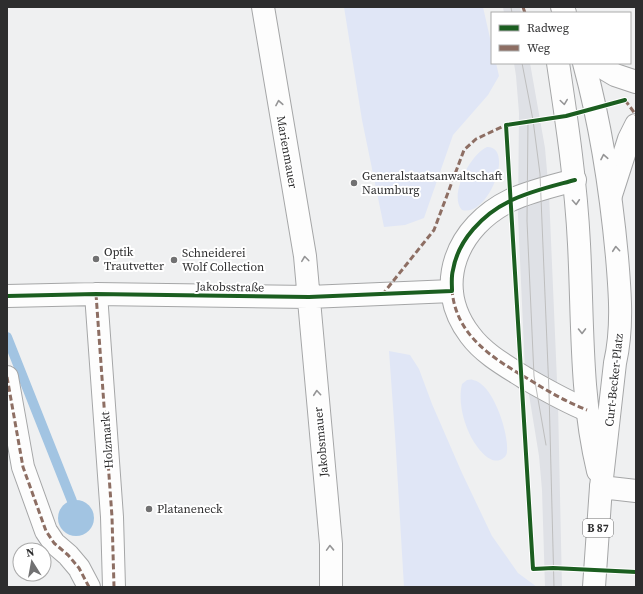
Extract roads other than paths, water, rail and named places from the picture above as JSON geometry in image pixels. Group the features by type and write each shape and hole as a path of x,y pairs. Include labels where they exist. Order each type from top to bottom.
{"street":[{"name":"Marienmauer","path":"263,7 305,256 309,298"},
{"name":"Curt-Becker-Platz","path":"558,64 575,180 587,410 591,441 602,487"},
{"name":"Curt-Becker-Platz","path":"584,64 591,89 611,195 619,288 620,321 618,348 615,363 602,487"},
{"path":"597,64 615,75 636,82"},
{"name":"Curt-Becker-Platz","path":"611,195 633,132"},
{"name":"Curt-Becker-Platz","path":"575,180 540,190 510,201 500,206 483,220 460,247 453,269 452,291 455,305 464,326 481,347 496,359 549,392 568,403 587,410"},
{"name":"Jakobsstraße","path":"7,296 96,294 309,298 452,291"},
{"name":"Holzmarkt","path":"96,294 112,517 114,587"},
{"name":"Jakobsmauer","path":"309,298 330,544 331,587"},
{"path":"7,377 23,467 46,531 54,543 68,555 79,568 89,587"},
{"path":"602,487 636,491"},
{"name":"B 87","path":"594,587 602,487"}],"water":[{"path":"79,500 89,505 93,511 93,525 89,531 83,535 73,536 63,531 59,525 58,515 63,505 69,501"}],"waterway":[{"path":"7,337 72,501"}],"tram line":[{"path":"511,7 512,12"},
{"path":"522,64 533,120 540,174 549,392 554,587"},
{"path":"528,120 527,221 534,376 546,445"}],"place":[{"name":"Generalstaatsanwaltschaft Naumburg","path":"354,183"},
{"name":"Optik Trautvetter","path":"96,259"},
{"name":"Schneiderei Wolf Collection","path":"174,260"},
{"name":"Plataneneck","path":"149,509"}]}
